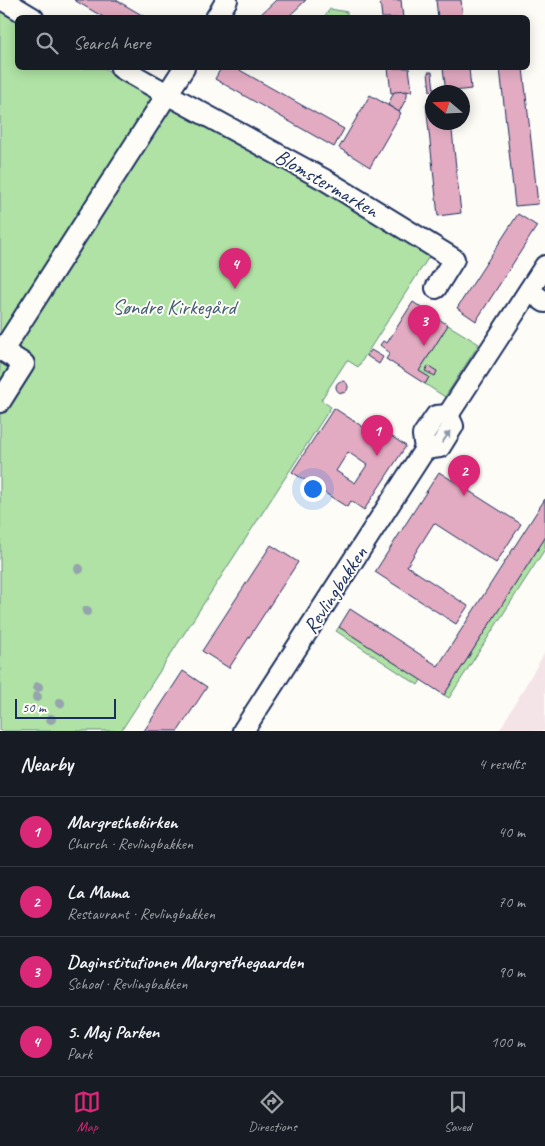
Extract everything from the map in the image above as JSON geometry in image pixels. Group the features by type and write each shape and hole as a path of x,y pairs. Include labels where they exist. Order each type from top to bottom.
{"street":[{"path":"3,0 28,15"},
{"path":"218,15 227,0"},
{"name":"Blomstermarken","path":"124,70 327,181 454,259 436,288"},
{"path":"0,402 24,364 1,350 183,70"},
{"name":"Revlingbakken","path":"243,731 425,450 424,435 436,416 448,415 537,297 545,266"}],"shaded area":[{"path":"545,652 545,731 499,731"}],"green space":[{"name":"Søndre Kirkegård","path":"0,9 15,18 15,70 108,70 432,252 358,367 347,360 321,400 331,407 121,731 0,731"},
{"path":"330,9 347,12 347,15 326,15"},
{"path":"448,325 479,344 445,397 425,384 429,377 419,371"},
{"path":"545,538 545,549 449,698 444,695"},
{"path":"339,627 421,680 418,685 336,631"}],"building":[{"path":"74,0 116,0 142,15 100,15"},
{"path":"276,0 306,0 290,15 260,15"},
{"path":"380,0 401,0 403,15 382,15"},
{"path":"436,0 461,0 463,15 438,15"},
{"path":"220,70 240,70 344,129 334,147 215,79"},
{"path":"388,70 409,70 412,91 391,93"},
{"path":"443,70 469,70 471,89 470,85 445,85"},
{"path":"500,70 523,70 538,204 515,206"},
{"path":"428,72 432,72 433,85 429,85"},
{"path":"407,91 407,97 399,112 388,105 394,92"},
{"path":"370,95 401,113 370,167 339,148"},
{"path":"429,130 452,130 461,213 438,216"},
{"path":"518,214 537,226 476,321 457,308"},
{"path":"413,302 448,325 419,371 429,377 425,384 386,359 390,353 380,345 383,341 387,343"},
{"path":"371,350 383,357 379,364 367,356"},
{"path":"428,366 437,371 435,376 425,371"},
{"path":"340,381 344,381 348,387 344,393 340,393 336,389 336,385"},
{"path":"334,408 383,440 388,434 406,446 364,510 351,501 347,507 292,472","holes":["348,452 367,465 355,483 336,471"]},
{"path":"439,472 521,524 496,563 434,523 407,566 468,606 456,624 375,572"},
{"path":"545,499 545,538 444,695 339,627 350,609 438,666"},
{"path":"271,545 298,562 229,668 202,651"},
{"path":"183,671 207,687 178,731 144,731"}],"place":[{"name":"5. Maj Parken","path":"235,289"},
{"name":"Daginstitutionen Margrethegaarden","path":"424,346"},
{"name":"Margrethekirken","path":"377,456"},
{"name":"La Mama","path":"464,496"}]}
